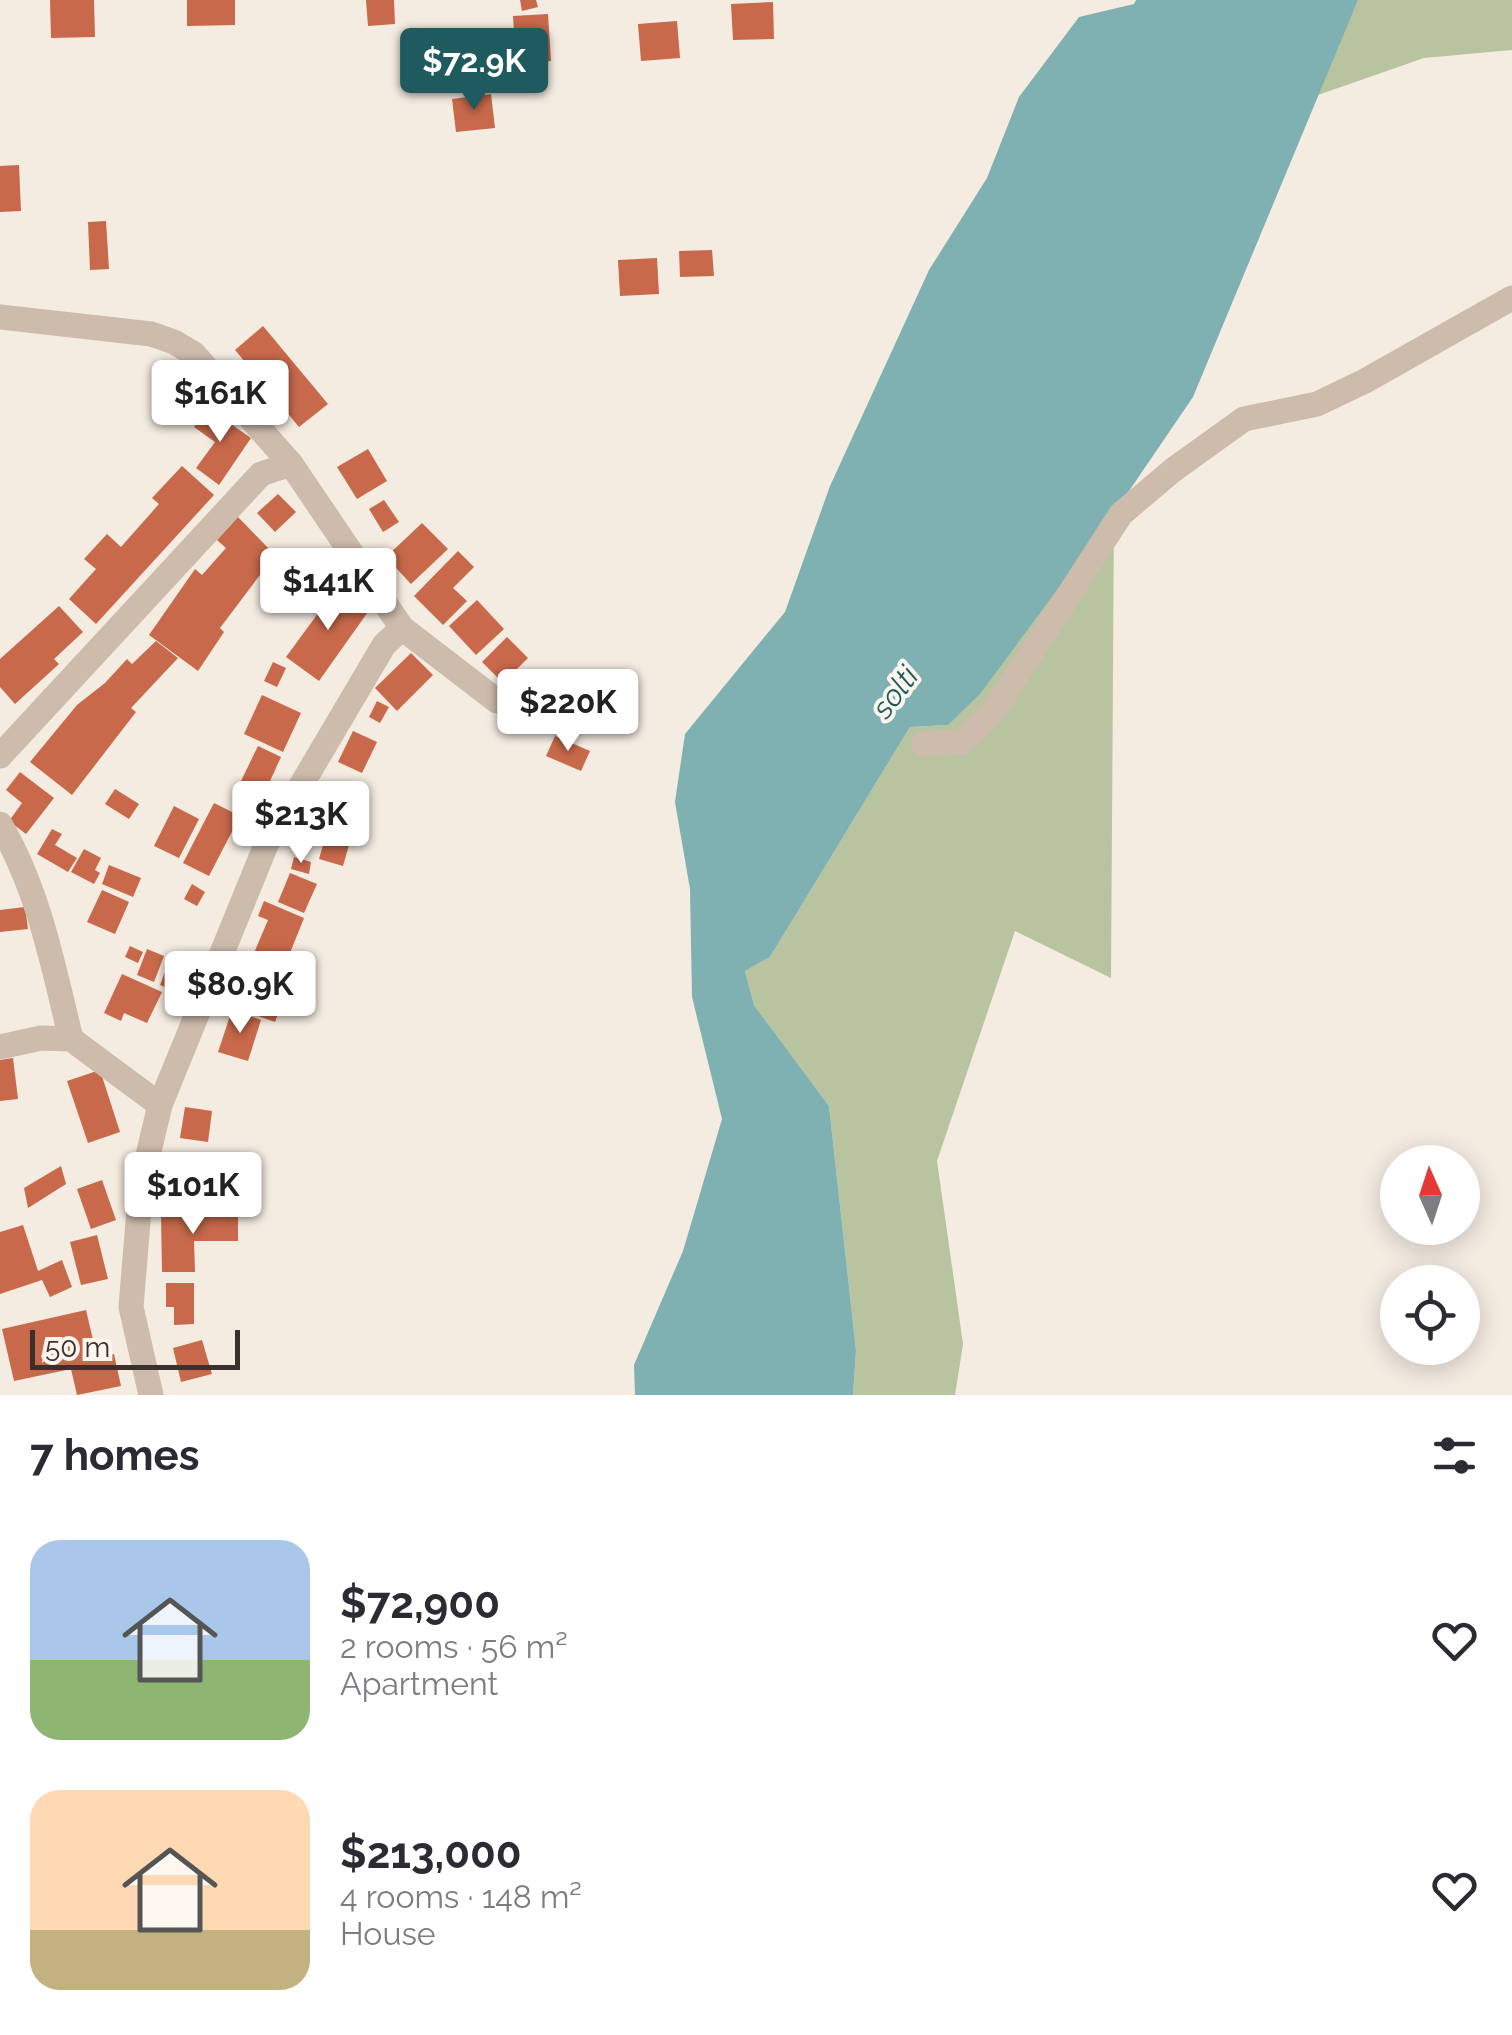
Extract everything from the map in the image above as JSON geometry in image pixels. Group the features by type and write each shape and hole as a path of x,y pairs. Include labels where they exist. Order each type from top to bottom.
{"street":[{"path":"924,744 962,742 994,711 1121,514 1172,470 1244,419 1317,404 1366,381 1512,298"},
{"path":"0,316 127,330 174,342 194,354 291,464 402,628 498,701"},
{"path":"0,756 261,474 291,464"},
{"path":"151,1395 131,1307 141,1185 160,1106 266,845 376,656 402,628"},
{"path":"0,824 14,847 39,909 71,1039"},
{"path":"0,1047 42,1038 71,1039 160,1106"}],"green space":[{"path":"1358,0 1512,0 1512,50 1424,58 1315,96"},
{"path":"1114,513 1111,978 1015,931 937,1161 963,1344 955,1395 853,1395 856,1350 829,1106 754,1005 745,971 770,957 910,727 948,725"}],"water":[{"name":"solti","path":"1136,0 1358,0 1193,397 1114,513 980,694 948,725 910,727 770,957 745,971 754,1005 829,1106 856,1350 853,1395 635,1395 634,1365 683,1251 722,1119 692,997 690,889 675,802 685,734 785,612 830,486 929,270 987,178 1019,97 1079,17 1134,4"}],"building":[{"path":"50,0 94,0 95,37 51,38"},
{"path":"187,0 235,0 235,25 187,26"},
{"path":"366,0 394,0 395,24 368,26"},
{"path":"520,0 536,0 538,7 522,11"},
{"path":"773,2 774,39 733,40 731,4"},
{"path":"548,14 551,61 516,63 513,16"},
{"path":"677,21 680,58 641,61 638,24"},
{"path":"491,94 495,128 456,132 452,99"},
{"path":"19,165 21,211 0,212 0,166"},
{"path":"106,221 109,269 90,270 88,222"},
{"path":"712,250 714,276 680,277 679,251"},
{"path":"657,258 659,294 620,296 618,260"},
{"path":"263,326 328,404 299,427 235,350"},
{"path":"210,405 251,438 219,485 196,468 215,442 194,427"},
{"path":"368,449 387,481 357,499 337,467"},
{"path":"182,466 214,495 96,624 69,599 96,569 84,559 107,534 121,547 159,504 152,498"},
{"path":"278,494 296,512 275,532 257,513"},
{"path":"384,500 399,522 383,532 369,509"},
{"path":"238,517 275,555 220,628 224,632 198,671 149,635 195,569 202,575 226,548 217,540"},
{"path":"422,523 448,549 411,584 386,557"},
{"path":"458,551 474,567 453,588 467,601 443,625 414,596"},
{"path":"338,586 370,609 319,681 286,657"},
{"path":"477,600 504,629 476,655 449,626"},
{"path":"59,606 83,632 54,659 59,664 15,704 0,687 0,659"},
{"path":"507,637 528,658 503,683 482,662"},
{"path":"156,641 178,658 131,708 136,712 72,795 30,762 77,705 127,659 132,664"},
{"path":"411,653 433,675 397,711 375,688"},
{"path":"273,662 286,668 277,687 264,681"},
{"path":"262,695 301,713 283,752 244,734"},
{"path":"377,701 389,707 380,723 369,717"},
{"path":"353,731 377,742 362,773 338,762"},
{"path":"555,736 590,751 581,771 546,756"},
{"path":"258,746 281,757 265,792 241,781"},
{"path":"20,772 54,798 26,834 9,821 22,803 6,790"},
{"path":"330,782 368,792 358,830 320,820"},
{"path":"115,789 139,804 129,819 105,804"},
{"path":"214,803 240,816 209,876 183,863"},
{"path":"174,806 199,819 179,858 154,846"},
{"path":"52,829 62,834 55,845 77,858 68,872 37,854"},
{"path":"327,831 351,838 343,866 319,859"},
{"path":"84,849 101,858 94,884 71,872"},
{"path":"294,857 311,862 309,874 291,869"},
{"path":"109,865 141,878 133,897 102,884"},
{"path":"290,873 317,884 304,913 278,902"},
{"path":"192,884 205,892 197,906 184,899"},
{"path":"102,890 129,902 115,934 87,922"},
{"path":"264,901 304,918 282,973 251,960 268,920 258,916"},
{"path":"25,907 28,929 0,932 0,910"},
{"path":"130,946 143,952 138,963 125,957"},
{"path":"147,949 164,956 154,982 137,975"},
{"path":"170,958 186,964 175,991 160,985"},
{"path":"248,965 290,980 288,986 304,993 297,1011 257,996 260,987 242,981"},
{"path":"122,974 162,992 147,1023 124,1013 121,1021 104,1013"},
{"path":"243,998 279,1011 275,1022 239,1009"},
{"path":"232,1010 261,1020 248,1061 218,1052"},
{"path":"13,1058 18,1099 0,1101 0,1060"},
{"path":"100,1070 120,1132 88,1143 67,1081"},
{"path":"185,1107 212,1111 208,1142 180,1138"},
{"path":"61,1166 66,1184 28,1208 24,1188"},
{"path":"102,1180 116,1220 91,1229 77,1189"},
{"path":"238,1214 238,1241 194,1241 195,1272 162,1272 161,1215"},
{"path":"23,1225 38,1271 62,1260 72,1287 50,1297 42,1280 0,1294 0,1232"},
{"path":"97,1235 108,1279 81,1285 70,1242"},
{"path":"166,1283 194,1283 194,1324 174,1325 174,1307 166,1307"},
{"path":"86,1310 97,1357 114,1354 121,1386 77,1395 71,1369 14,1381 2,1329"},
{"path":"202,1340 212,1374 181,1382 173,1348"}]}
